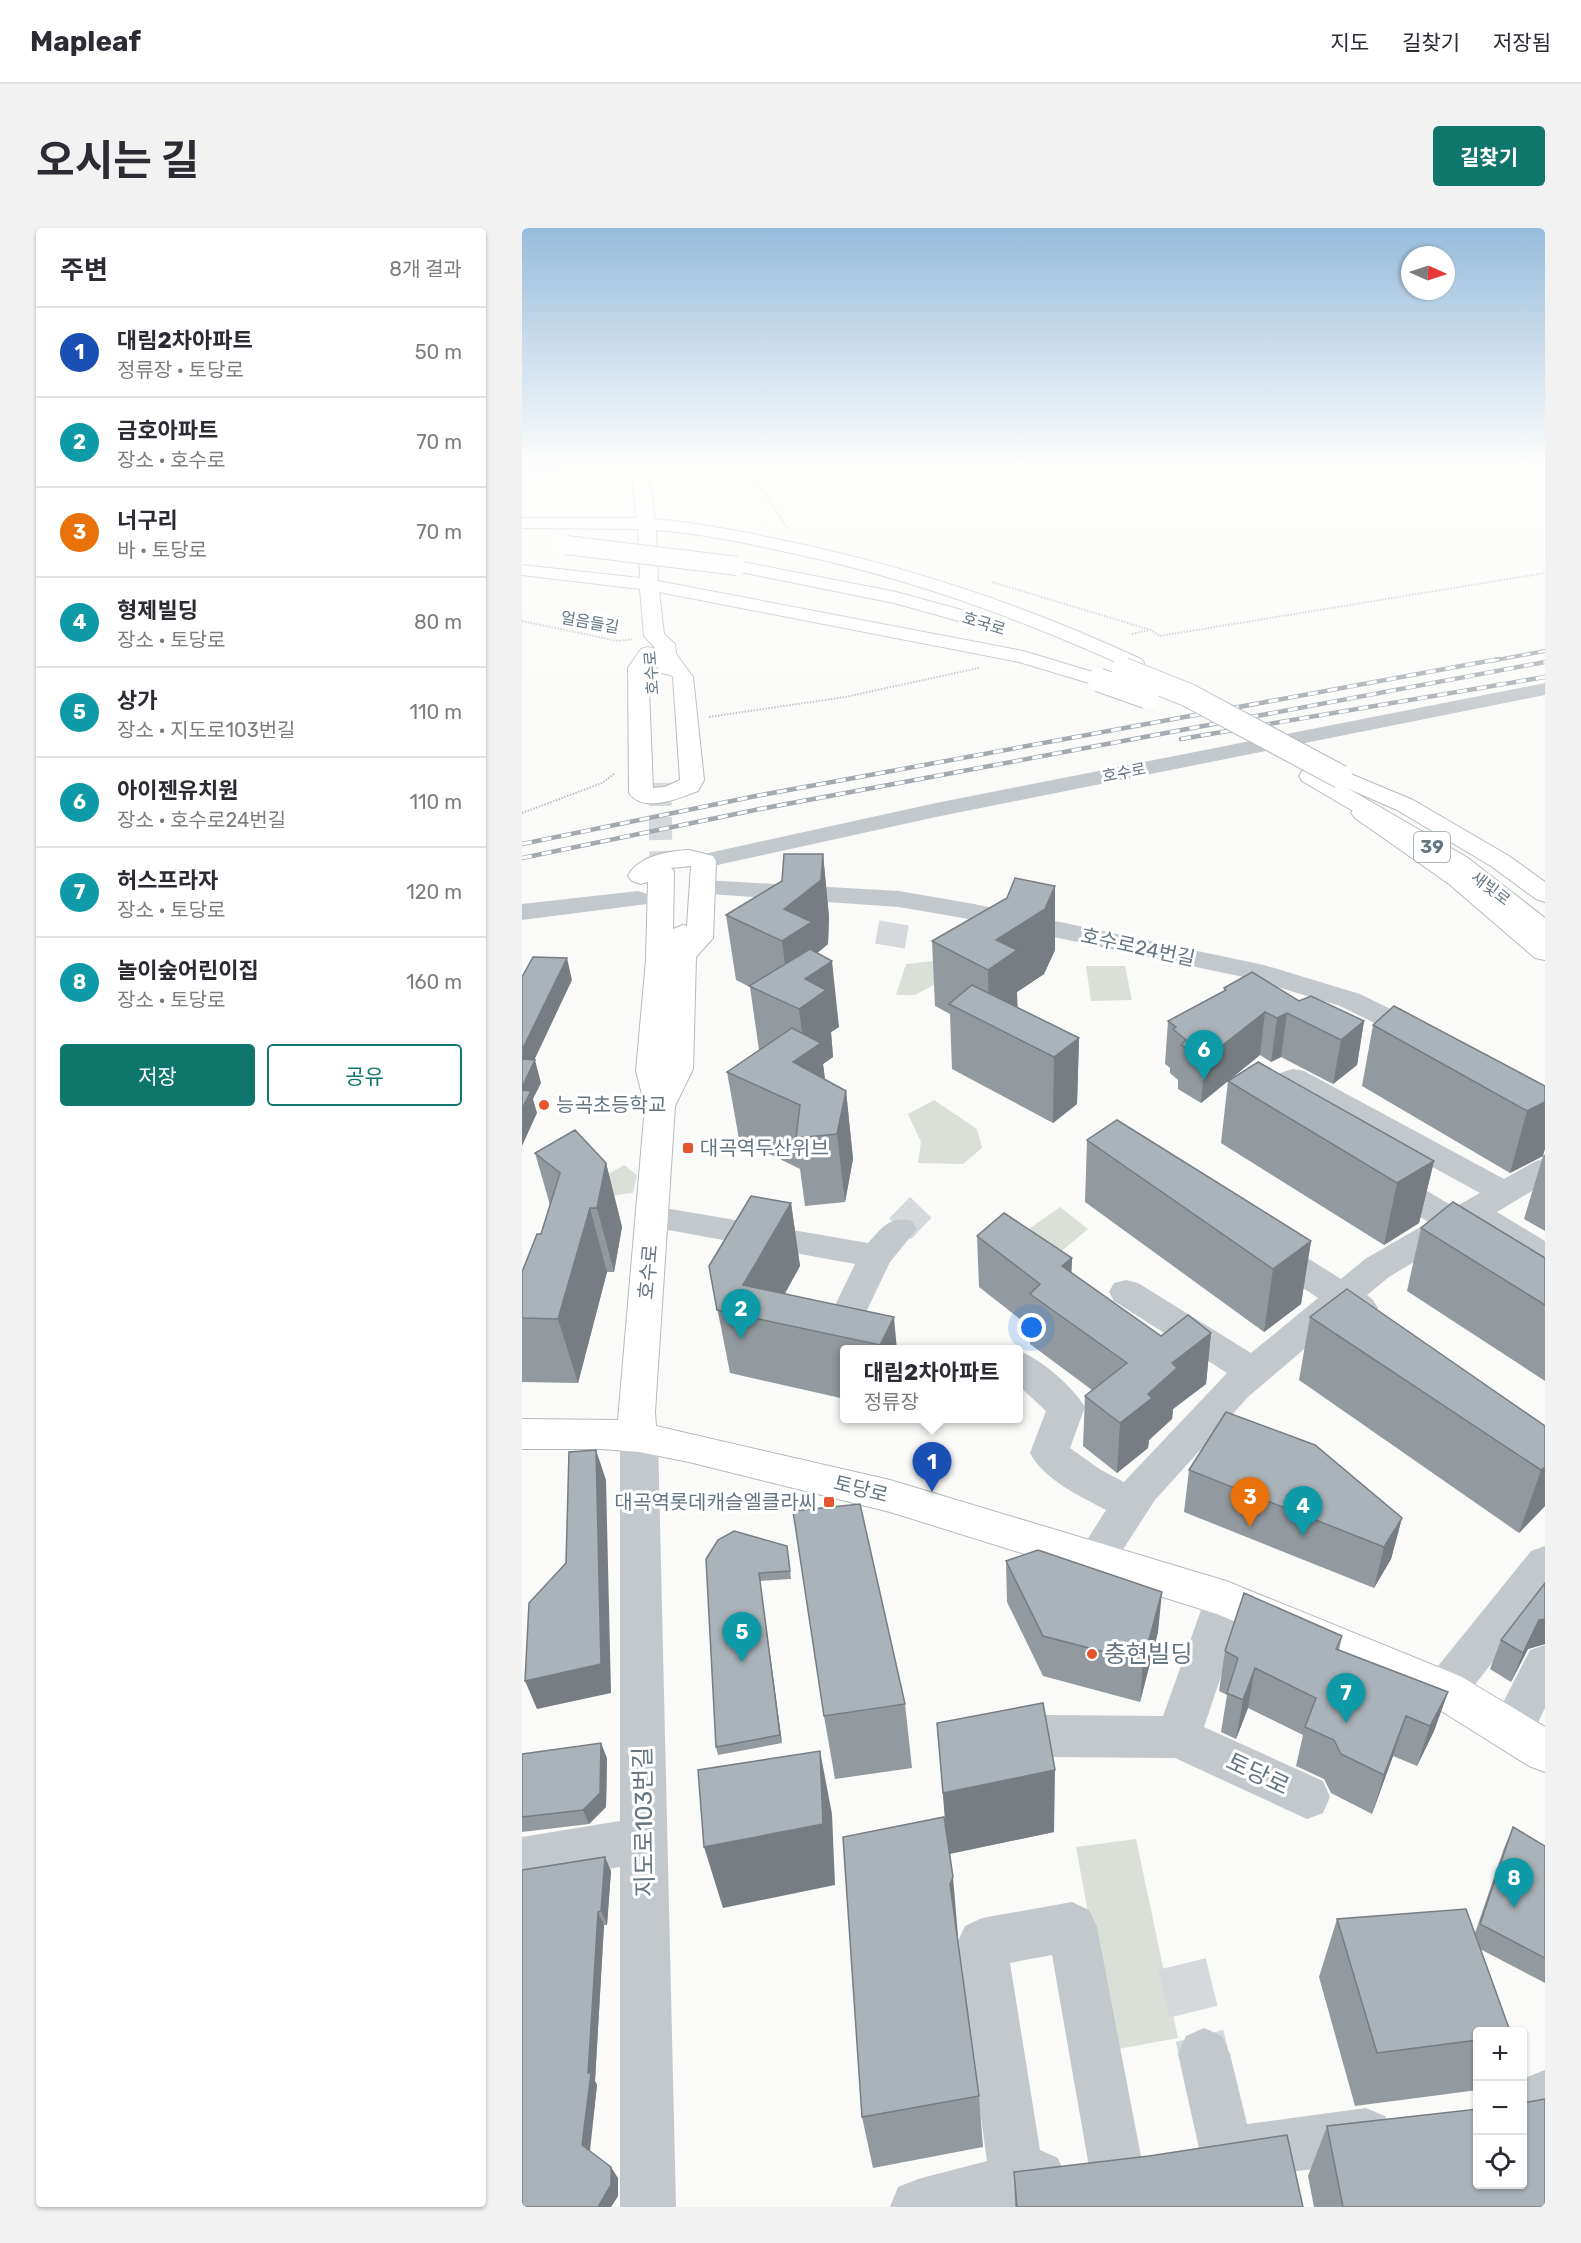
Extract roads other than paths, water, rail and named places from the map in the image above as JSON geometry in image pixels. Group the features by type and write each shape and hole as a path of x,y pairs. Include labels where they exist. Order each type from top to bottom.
{"main road":[{"name":"39","path":"602,554 733,570"},
{"name":"호수로","path":"648,554 651,607 668,782"},
{"path":"818,554 905,575 994,603 1310,776 1458,879 1545,952"},
{"path":"522,570 650,585 1023,657 1117,672"},
{"name":"호국로","path":"733,570 968,626 1117,672"},
{"name":"호국로","path":"733,570 896,598 994,625"},
{"path":"602,579 651,607 714,597"},
{"name":"호국로","path":"1014,632 1117,672"},
{"path":"656,645 683,677 692,780 690,786 668,794 644,796 641,793 638,668 656,645"},
{"name":"39","path":"1117,672 1188,695 1341,777"},
{"name":"새빛로","path":"1310,776 1459,863 1545,931"},
{"path":"1341,777 1405,805 1500,861 1545,894"},
{"name":"새빛로","path":"1341,777 1487,867 1545,911"},
{"path":"695,857 683,867 704,888 700,938 671,958 643,941 638,899 641,873 644,870 677,859 695,857"},
{"name":"호수로","path":"639,1437 636,1412 660,1106 678,1069 681,1032 671,958 685,896 683,867"},
{"name":"토당로","path":"522,1434 602,1434 639,1437 890,1496 1226,1599 1444,1690 1528,1740"}],"street":[{"name":"호수로","path":"683,867 948,808 1545,689"},
{"name":"호수로24번길","path":"704,888 897,911 1254,971 1350,1000 1445,1046"},
{"path":"522,912 638,899"},
{"path":"1281,1125 1250,1107 1293,1078 1505,1193"},
{"path":"1095,1559 1141,1489 1235,1387 1377,1268 1440,1249 1463,1217 1545,1169"},
{"path":"1363,1171 1545,1257"},
{"path":"653,1217 876,1256"},
{"path":"846,1320 876,1256 900,1229"},
{"path":"1238,1229 1391,1328"},
{"path":"1126,1292 1253,1372"},
{"path":"1023,1369 1066,1407 1049,1453 1087,1481 1130,1504"},
{"name":"지도로103번길","path":"639,1437 648,2207"},
{"path":"1444,1690 1545,1563"},
{"path":"1046,1736 1178,1737 1226,1599"},
{"path":"1528,1740 1545,1664"},
{"name":"토당로","path":"1178,1737 1306,1797"},
{"path":"522,1860 644,1840"},
{"path":"1017,2180 982,1943 1072,1928 1172,2160"},
{"path":"1172,2160 1204,2054"},
{"path":"1527,2104 1545,2096"},
{"path":"918,2207 1017,2180 1410,2129"}],"tunnel":[{"path":"660,783 661,871"},
{"path":"890,946 894,923"},
{"path":"900,1229 924,1204"},
{"path":"1182,1964 1204,2054"}],"railway":[{"path":"1491,661 1545,651"},
{"path":"522,844 756,796 1499,659"},
{"path":"522,858 760,809 1545,662"},
{"path":"1181,739 1545,677"}],"place":[{"name":"아이젠유치원","path":"1204,1080"},
{"name":"능곡초등학교","path":"544,1105"},
{"name":"대곡역두산위브","path":"688,1148"},
{"name":"금호아파트","path":"741,1339"},
{"name":"대림2차아파트","path":"932,1492"},
{"name":"대곡역롯데캐슬엘클라씨","path":"829,1502"},
{"name":"너구리","path":"1250,1527"},
{"name":"형제빌딩","path":"1303,1536"},
{"name":"충현빌딩","path":"1092,1654"},
{"name":"상가","path":"742,1662"},
{"name":"허스프라자","path":"1346,1723"},
{"name":"놀이숲어린이집","path":"1514,1908"}]}
